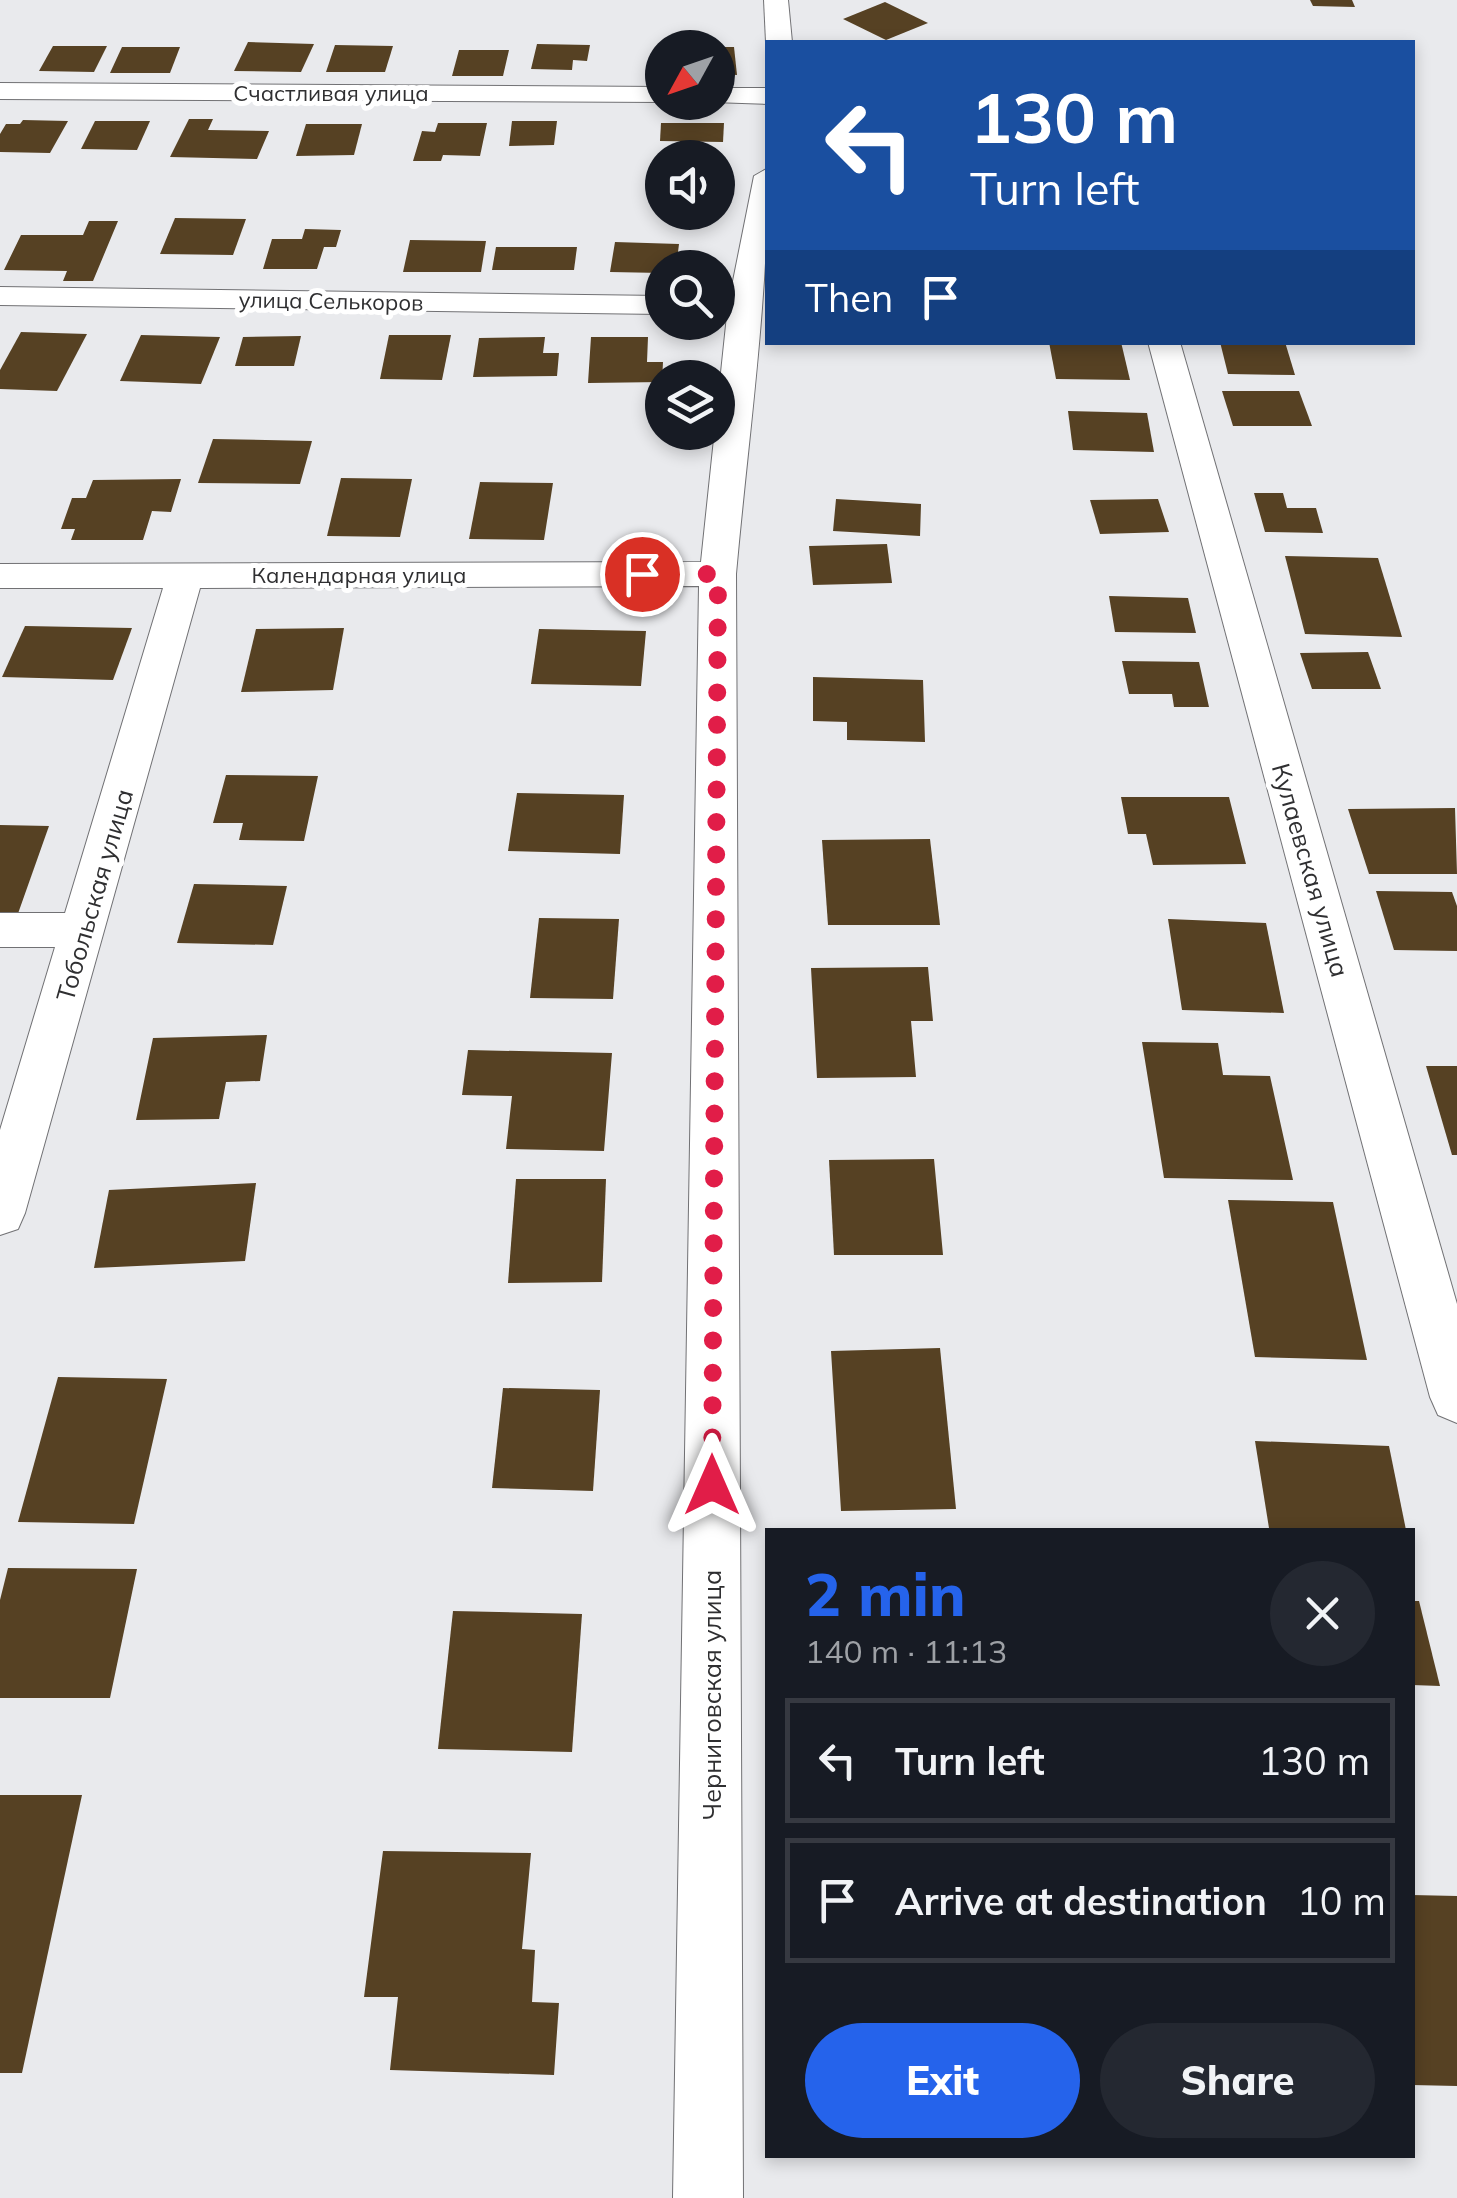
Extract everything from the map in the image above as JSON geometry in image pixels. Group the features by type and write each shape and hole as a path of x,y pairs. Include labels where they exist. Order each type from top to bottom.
{"street":[{"path":"776,0 779,40"},
{"name":"Счастливая улица","path":"0,91 645,96"},
{"path":"735,96 765,96"},
{"name":"Черниговская улица","path":"735,292 765,187"},
{"name":"улица Селькоров","path":"0,296 645,305"},
{"name":"Черниговская улица","path":"708,2198 718,574 729,340"},
{"name":"Кулаевская улица","path":"1165,345 1457,1396"},
{"name":"Календарная улица","path":"0,576 718,574"},
{"name":"Тобольская улица","path":"0,1213 185,576"},
{"path":"0,930 84,930"}],"building":[{"path":"1310,0 1352,0 1355,7 1313,6"},
{"path":"885,2 928,23 886,40 843,19"},
{"path":"248,42 314,44 301,72 234,71"},
{"path":"537,44 590,45 587,61 573,60 572,70 531,69"},
{"path":"335,45 393,46 385,72 326,72"},
{"path":"53,46 107,46 94,72 39,71"},
{"path":"122,47 180,47 170,73 110,73"},
{"path":"459,50 509,50 503,76 452,76"},
{"path":"189,119 213,119 208,130 269,131 257,159 170,157"},
{"path":"23,120 68,121 50,153 0,152 0,134 6,124 20,124"},
{"path":"95,121 150,121 137,150 81,149"},
{"path":"512,121 557,121 554,145 509,146"},
{"path":"438,123 487,123 480,156 443,155 441,161 413,161 422,131 435,132"},
{"path":"661,123 724,123 723,140 660,140"},
{"path":"306,124 362,124 354,155 296,156"},
{"path":"175,218 246,219 233,255 160,254"},
{"path":"89,221 118,221 93,281 63,281 67,271 4,270 21,235 83,235"},
{"path":"305,229 341,230 336,247 324,247 317,269 263,269 272,239 302,239"},
{"path":"410,240 486,241 481,272 403,272"},
{"path":"615,242 679,244 678,250 645,250 645,273 610,272"},
{"path":"496,247 577,247 574,270 492,270"},
{"path":"21,332 87,334 57,391 0,389 0,370"},
{"path":"141,335 220,337 201,384 120,381"},
{"path":"389,335 451,335 442,380 380,379"},
{"path":"301,336 294,366 235,366 243,337"},
{"path":"545,337 543,353 559,353 557,376 473,377 479,338"},
{"path":"591,337 648,340 645,382 588,383"},
{"path":"1050,345 1122,345 1130,380 1056,379"},
{"path":"1221,345 1286,345 1295,375 1228,374"},
{"path":"1222,391 1299,391 1312,426 1233,426"},
{"path":"1068,411 1147,413 1154,452 1073,450"},
{"path":"213,439 312,441 300,484 198,483"},
{"path":"341,478 412,479 400,537 327,536"},
{"path":"181,479 171,512 152,511 143,540 71,540 75,529 61,529 72,498 86,498 93,480"},
{"path":"480,482 553,483 544,540 469,539"},
{"path":"1254,493 1283,493 1287,508 1316,508 1323,533 1265,532"},
{"path":"836,499 921,504 920,536 833,531"},
{"path":"1158,499 1169,532 1100,534 1090,500"},
{"path":"887,544 892,583 813,585 809,546"},
{"path":"1285,556 1378,558 1402,637 1305,634"},
{"path":"1109,596 1188,598 1196,633 1115,632"},
{"path":"25,626 132,628 113,680 2,677"},
{"path":"344,628 333,690 241,692 256,629"},
{"path":"539,629 646,631 641,686 531,684"},
{"path":"1368,652 1381,689 1312,689 1300,653"},
{"path":"1122,661 1199,662 1209,707 1174,707 1172,694 1129,694"},
{"path":"813,677 923,680 925,742 847,740 847,722 813,721"},
{"path":"226,775 318,776 304,841 239,840 243,823 213,823"},
{"path":"517,793 624,795 620,854 508,851"},
{"path":"1121,797 1229,797 1246,864 1153,865 1146,834 1128,834"},
{"path":"1455,808 1457,874 1369,874 1348,809"},
{"path":"0,825 49,826 15,922 0,922"},
{"path":"930,839 940,925 828,925 822,840"},
{"path":"194,884 287,886 273,945 177,943"},
{"path":"1376,891 1452,892 1457,906 1457,951 1394,950"},
{"path":"539,918 619,919 613,999 530,998"},
{"path":"1168,919 1266,923 1284,1013 1182,1010"},
{"path":"928,967 933,1021 911,1021 916,1077 817,1078 811,968"},
{"path":"267,1035 260,1081 226,1082 219,1119 136,1120 153,1038"},
{"path":"1142,1042 1218,1043 1223,1075 1270,1076 1293,1180 1164,1178"},
{"path":"468,1050 612,1053 604,1151 506,1149 512,1096 462,1095"},
{"path":"1426,1066 1457,1066 1457,1155 1452,1155"},
{"path":"934,1159 943,1255 834,1255 829,1160"},
{"path":"516,1179 606,1179 602,1282 508,1283"},
{"path":"256,1183 245,1261 94,1268 109,1190"},
{"path":"1228,1200 1333,1202 1367,1360 1255,1357"},
{"path":"940,1348 956,1509 841,1511 831,1351"},
{"path":"58,1377 167,1379 134,1524 18,1522"},
{"path":"503,1388 600,1390 593,1491 492,1488"},
{"path":"1255,1441 1389,1446 1406,1528 1269,1528"},
{"path":"8,1568 137,1569 110,1698 0,1698 0,1600"},
{"path":"1415,1601 1419,1601 1440,1686 1415,1685"},
{"path":"453,1611 582,1614 572,1752 438,1749"},
{"path":"0,1795 82,1795 22,2073 0,2073"},
{"path":"383,1851 531,1853 522,1949 535,1950 532,2002 559,2003 554,2075 390,2070 398,1997 364,1997"},
{"path":"1415,1895 1457,1896 1457,2086 1415,2085"}],"route":[{"path":"642,574 718,574 712,1485"}]}
